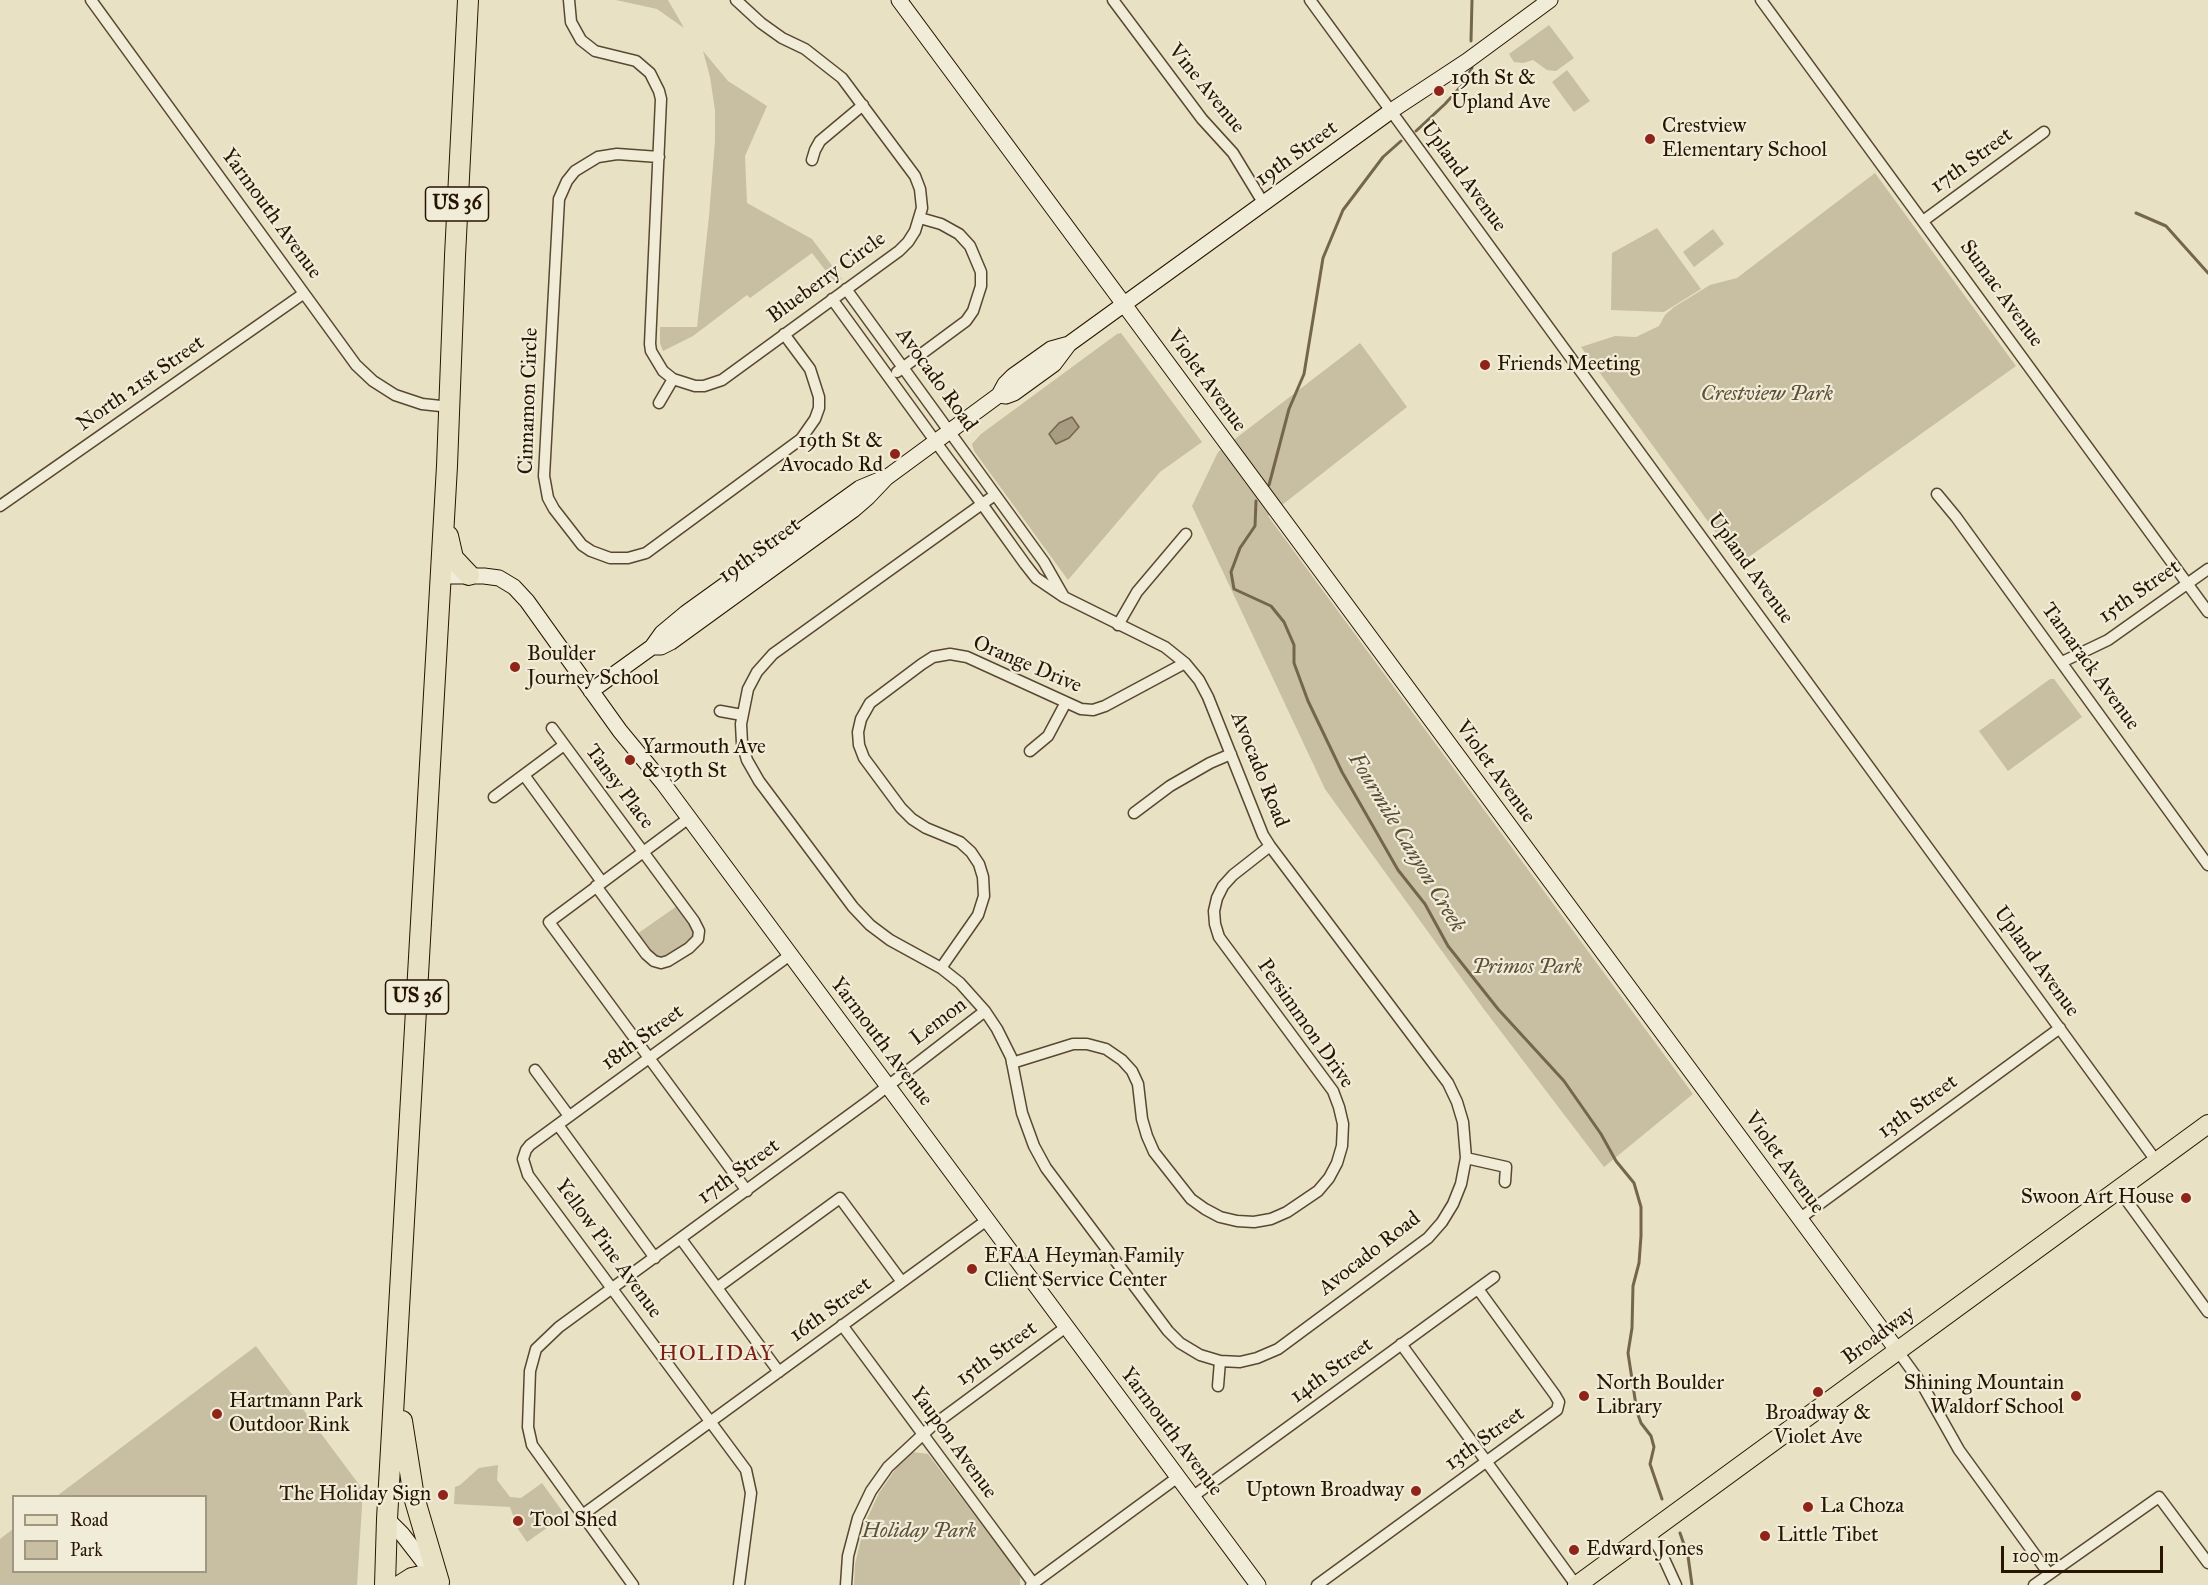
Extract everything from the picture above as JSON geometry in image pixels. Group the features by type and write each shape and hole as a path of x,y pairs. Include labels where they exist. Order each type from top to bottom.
{"highway":[{"name":"US 36","path":"385,1585 450,407 454,256 468,0"},
{"path":"444,516 453,558 469,575"},
{"path":"396,1383 414,1497 440,1583"},
{"path":"401,1585 421,1576 440,1583"}],"main road":[{"name":"Broadway","path":"1576,1585 2208,1124"}],"street":[{"name":"Yarmouth Avenue","path":"91,0 356,365 373,381 404,399 422,404 450,407"},
{"path":"569,0 571,22 577,44 636,61 656,81 661,99 649,334 651,351 663,371 673,380 659,403"},
{"name":"Blueberry Circle","path":"673,380 695,386 713,384 722,380 908,242 920,218 920,189 915,176 842,78 823,61 761,23 736,0"},
{"name":"Violet Avenue","path":"899,0 1897,1350 1923,1386 1959,1450 2049,1574"},
{"name":"Vine Avenue","path":"1113,0 1202,119 1233,153 1264,204"},
{"name":"Upland Avenue","path":"1310,0 2157,1162"},
{"name":"19th Street","path":"591,691 652,647 666,645 690,629 853,510 886,478 935,441 999,395 1010,395 1038,375 1058,360 1069,344 1390,111 1462,64 1550,0"},
{"name":"Sumac Avenue","path":"1761,0 2208,612"},
{"path":"812,160 820,141 863,105"},
{"name":"17th Street","path":"1923,221 2044,132"},
{"name":"Cinnamon Circle","path":"659,157 608,155 573,168 562,190 557,212 544,476 548,498 574,536 610,564 636,556 655,548 795,444 823,409 814,379 784,334"},
{"path":"890,378 966,321 986,286 977,259 970,246 959,234 941,224 920,218"},
{"name":"Avocado Road","path":"846,289 1044,562 1064,597"},
{"name":"North 21st Street","path":"0,506 303,294"},
{"name":"Avocado Road","path":"832,298 935,441 982,504 1031,572 1043,584 1064,597 1165,647 1185,663 1203,686 1263,835 1448,1083 1457,1102 1463,1122 1466,1158 1461,1184 1442,1222 1428,1238 1278,1349 1257,1359 1240,1362 1221,1361 1200,1355 1180,1343 1168,1331 1046,1168 1034,1146 1022,1113 1012,1063 997,1029 985,1011 960,983 941,968 913,958 853,908 759,782 747,760 742,742 742,715 748,688 757,672 773,654 982,504 995,495"},
{"name":"Tamarack Avenue","path":"1937,494 2062,662 2208,865"},
{"path":"1118,625 1141,587 1186,534"},
{"name":"15th Street","path":"2062,662 2108,640 2208,569"},
{"name":"Yarmouth Avenue","path":"440,576 469,575 499,578 518,591 1258,1585"},
{"name":"Orange Drive","path":"941,968 978,915 984,896 983,878 971,852 960,842 926,828 912,819 901,808 864,758 859,745 858,732 861,719 870,704 933,657 950,654 968,657 1065,704 1094,710 1185,663"},
{"path":"1030,751 1048,736 1065,704"},
{"path":"720,711 742,715"},
{"name":"Tansy Place","path":"552,728 698,927 698,939 689,948 668,961 662,963 654,961 646,954 599,884"},
{"name":"Tansy Place","path":"494,797 564,746"},
{"path":"1134,813 1170,786 1231,754"},
{"path":"524,775 599,884"},
{"path":"689,819 549,922 747,1191"},
{"name":"Persimmon Drive","path":"1012,1063 1073,1044 1087,1044 1106,1049 1122,1060 1132,1071 1138,1084 1142,1119 1154,1152 1191,1199 1220,1217 1254,1222 1271,1219 1287,1212 1318,1191 1329,1178 1337,1163 1342,1146 1343,1124 1340,1107 1333,1091 1219,937 1215,924 1215,905 1223,886 1233,875 1270,846"},
{"name":"18th Street","path":"523,1156 530,1145 790,955"},
{"name":"Lemon","path":"888,1086 985,1011"},
{"name":"13th Street","path":"1799,1219 2060,1028"},
{"path":"535,1070 569,1116"},
{"name":"17th Street","path":"633,1585 541,1460 529,1437 531,1362 536,1349 548,1336 888,1086"},
{"path":"558,1125 655,1258"},
{"name":"Yellow Pine Avenue","path":"523,1156 528,1175 743,1466 749,1479 750,1502 739,1585"},
{"path":"1466,1158 1506,1167 1505,1182"},
{"path":"2119,1190 2208,1312"},
{"path":"718,1287 840,1198 902,1282"},
{"name":"16th Street","path":"581,1516 987,1220"},
{"path":"681,1239 779,1372"},
{"name":"14th Street","path":"1192,1497 1494,1277"},
{"name":"13th Street","path":"1317,1585 1555,1412 1559,1402 1555,1395 1478,1289"},
{"name":"Yaupon Avenue","path":"842,1325 1032,1584"},
{"name":"15th Street","path":"846,1585 851,1539 867,1497 888,1467 922,1434 1066,1327"},
{"path":"1401,1344 1576,1585"},
{"path":"1218,1386 1221,1361"},
{"path":"1032,1584 1178,1477"},
{"path":"2034,1585 2159,1497 2208,1563"},
{"path":"387,1519 402,1534 440,1583"},
{"path":"1649,1533 1660,1550 1676,1585"}],"green space":[{"path":"616,0 668,0 684,28 657,9"},
{"path":"1549,25 1574,58 1556,71 1547,70 1533,60 1523,63 1514,62 1509,54"},
{"path":"703,51 728,81 767,106 745,156 747,203 812,239 842,279 836,284 812,253 750,298 747,295 693,336 663,351 660,343 660,327 697,327 715,141 715,110"},
{"path":"1567,70 1590,101 1574,112 1552,82"},
{"name":"Crestview Park","path":"1875,173 2016,366 1739,564 1581,347 1615,336 1636,337 1659,326 1665,315 1674,307 1710,285 1737,278"},
{"path":"1657,228 1701,289 1664,312 1611,310 1612,253"},
{"path":"1713,229 1724,244 1694,267 1683,252"},
{"path":"1121,333 1202,442 1160,472 1068,580 974,451 972,444 981,434"},
{"name":"Primos Park","path":"1360,343 1407,407 1268,516 1693,1094 1604,1167 1483,1008 1325,789 1192,506 1218,452"},
{"path":"2050,679 2054,679 2082,717 2008,771 1979,731"},
{"path":"677,906 692,927 693,937 674,952 659,958 653,955 637,934"},
{"path":"256,1346 363,1490 357,1585 0,1585 0,1539 12,1530 12,1573 207,1573 207,1495 58,1495"},
{"name":"Holiday Park","path":"912,1452 928,1454 1020,1575 1020,1585 854,1585 855,1564 865,1523 879,1493 897,1467"},
{"path":"498,1465 497,1480 510,1497 521,1498 542,1483 565,1515 527,1542 518,1529 510,1507 454,1504 455,1487 479,1468"}],"shaded area":[{"path":"1072,417 1079,427 1069,438 1056,444 1049,434 1059,423"}],"waterway":[{"name":"Fourmile Canyon Creek","path":"1471,41 1472,0"},
{"name":"Fourmile Canyon Creek","path":"1416,131 1463,84 1472,68"},
{"name":"Fourmile Canyon Creek","path":"1269,485 1289,409 1304,374 1323,258 1343,210 1383,157 1401,141"},
{"path":"2136,213 2166,226 2208,273"},
{"name":"Fourmile Canyon Creek","path":"1256,501 1255,526 1240,548 1231,572 1234,589 1271,606 1284,622 1294,645 1294,663 1308,701 1342,772 1398,870 1425,904 1448,946 1498,1009 1564,1081 1601,1134 1616,1161 1634,1183 1641,1207 1641,1236 1639,1263 1633,1286 1632,1328 1628,1353 1637,1412 1641,1423 1651,1436 1654,1447 1650,1464 1662,1499"},
{"name":"Fourmile Canyon Creek","path":"1680,1533 1688,1556 1692,1585"}],"place":[{"name":"19th St & Upland Ave","path":"1439,91"},
{"name":"Crestview Elementary School","path":"1650,139"},
{"name":"Friends Meeting","path":"1485,365"},
{"name":"19th St & Avocado Rd","path":"895,454"},
{"name":"Boulder Journey School","path":"515,667"},
{"name":"Yarmouth Ave & 19th St","path":"630,760"},
{"name":"Swoon Art House","path":"2186,1198"},
{"name":"EFAA Heyman Family Client Service Center","path":"972,1269"},
{"name":"Broadway & Violet Ave","path":"1818,1392"},
{"name":"North Boulder Library","path":"1584,1396"},
{"name":"Shining Mountain Waldorf School","path":"2076,1396"},
{"name":"Hartmann Park Outdoor Rink","path":"217,1414"},
{"name":"Uptown Broadway","path":"1416,1491"},
{"name":"The Holiday Sign","path":"443,1495"},
{"name":"La Choza","path":"1808,1507"},
{"name":"Tool Shed","path":"518,1521"},
{"name":"Little Tibet","path":"1765,1536"},
{"name":"Edward Jones","path":"1574,1550"}],"district":[{"name":"HOLIDAY","path":"717,1355"}]}
